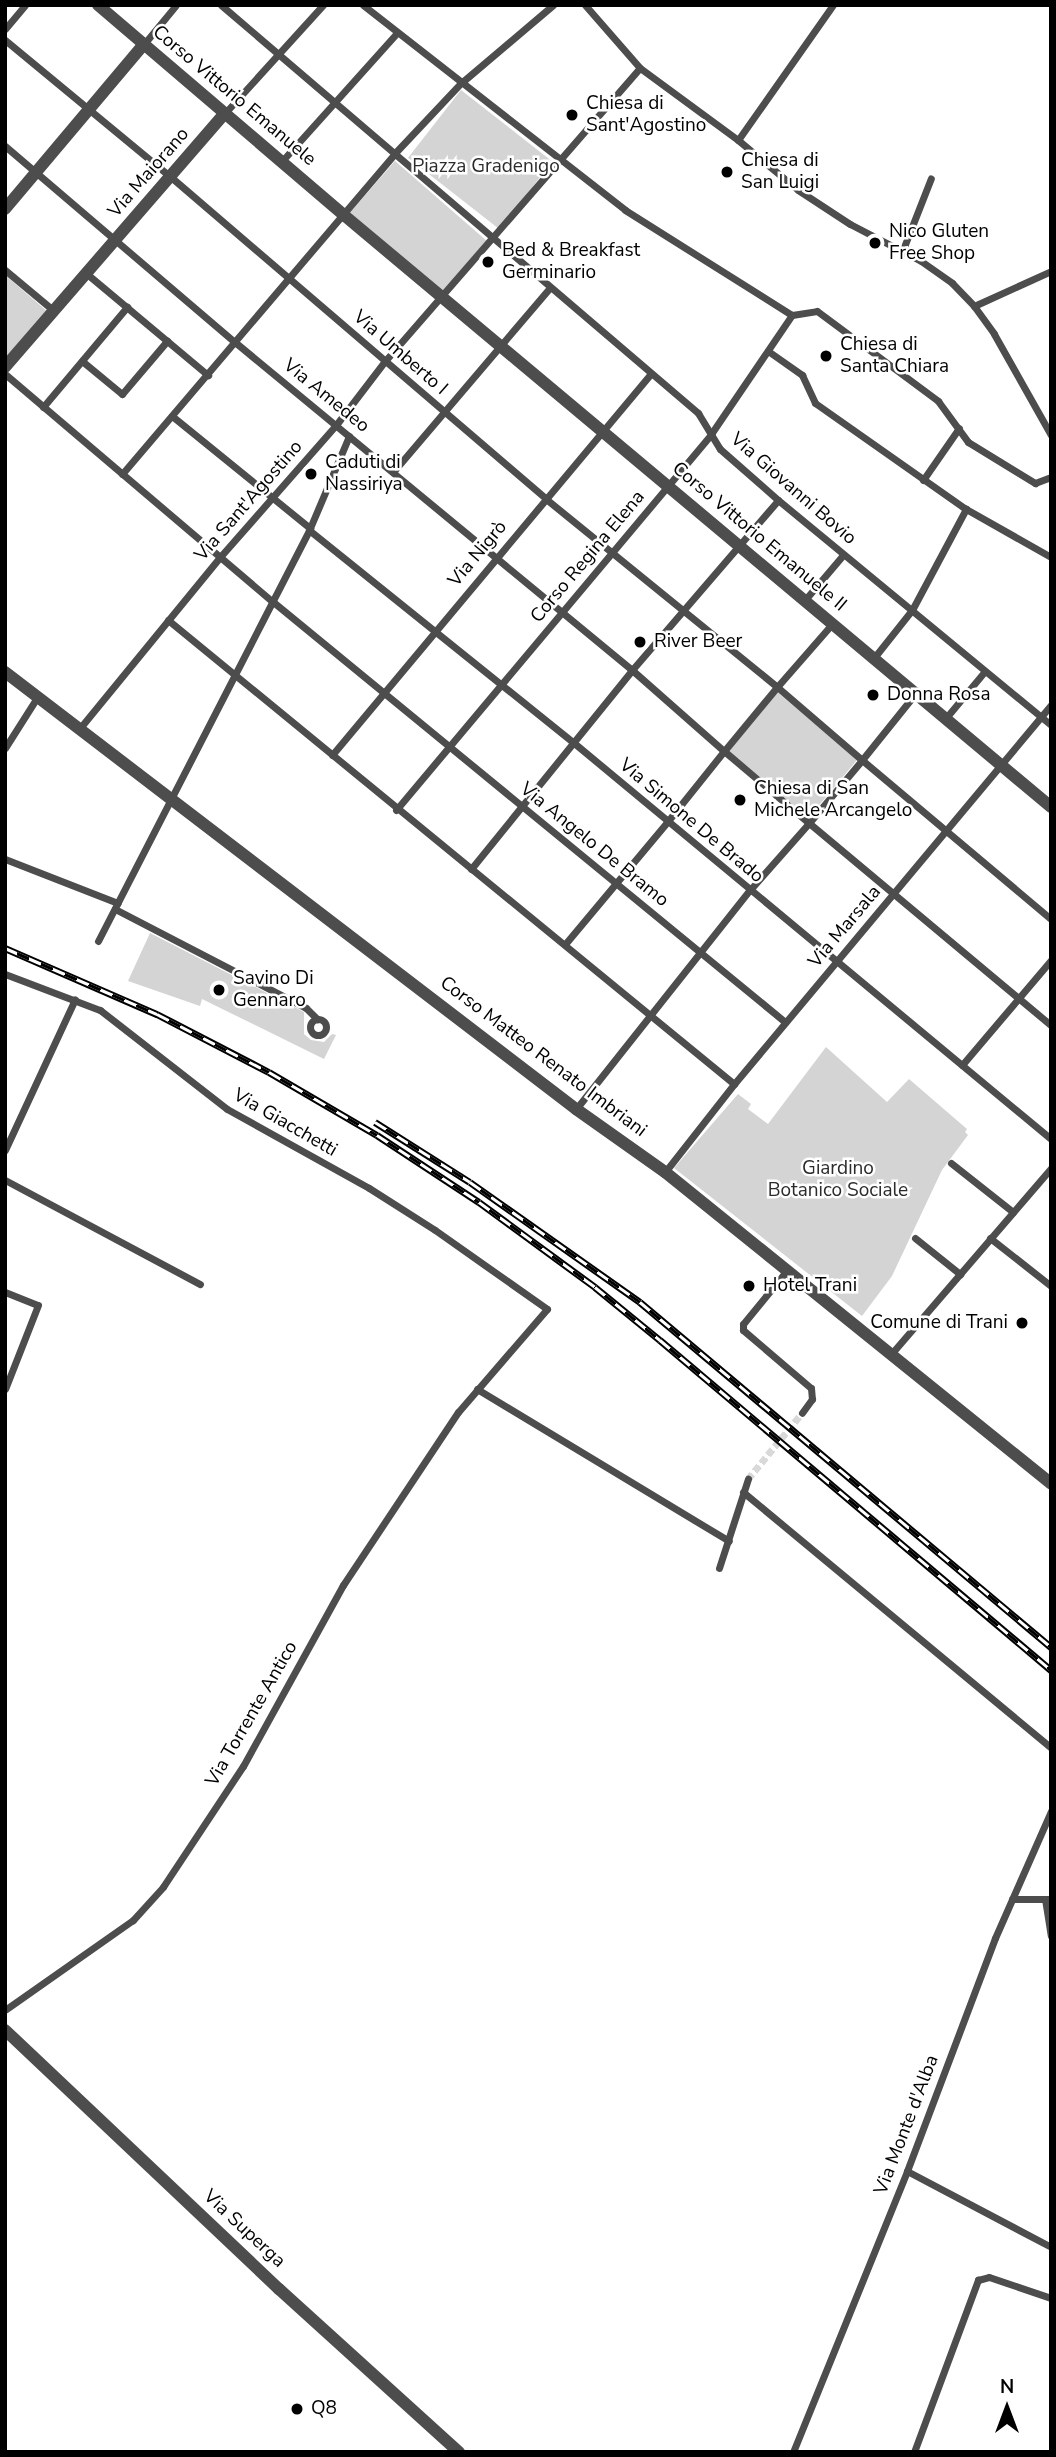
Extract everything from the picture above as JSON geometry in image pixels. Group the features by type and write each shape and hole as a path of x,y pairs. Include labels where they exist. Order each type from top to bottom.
{"street":[{"path":"5,29 25,5"},
{"name":"Corso Vittorio Emanuele","path":"99,5 345,216"},
{"path":"5,208 176,5"},
{"path":"221,5 492,240"},
{"name":"Via Maiorano","path":"5,367 172,178 225,113 323,5"},
{"path":"363,5 625,210 792,315 817,311 938,401 968,442 1035,483 1051,477"},
{"path":"122,474 345,216 394,154 461,83 553,5"},
{"path":"585,5 640,68 738,140 810,199 921,261 952,283 974,306 994,334 1051,435"},
{"path":"738,140 814,38 833,5"},
{"path":"282,161 397,33"},
{"name":"Via Umberto I","path":"5,40 172,178 546,499 684,609 862,760"},
{"path":"345,216 442,296 640,68"},
{"name":"Via Amedeo","path":"5,146 236,343 632,670 809,823"},
{"path":"902,252 931,178"},
{"name":"Via Giovanni Bovio","path":"492,240 698,413 720,449 778,500 1051,725"},
{"path":"5,270 54,311"},
{"path":"974,306 1051,271"},
{"path":"87,274 208,375"},
{"path":"393,472 549,289"},
{"name":"Corso Vittorio Emanuele II","path":"442,296 1051,807"},
{"name":"Via Sant'Agostino","path":"80,728 220,557 336,425 385,361 442,296"},
{"path":"43,407 127,307"},
{"name":"Corso Regina Elena","path":"396,810 711,434 792,315"},
{"path":"82,361 122,394 167,341"},
{"path":"768,351 802,375 815,403 965,509 1051,557"},
{"name":"Via Angelo De Bramo","path":"5,374 272,601 785,1023"},
{"name":"Via Nigrò","path":"332,755 650,375"},
{"name":"Via Simone De Brado","path":"172,416 574,743 835,963 1051,1139"},
{"path":"923,480 959,428"},
{"path":"98,941 310,529 349,436"},
{"path":"471,869 632,670 778,500"},
{"path":"873,659 912,610 965,509"},
{"path":"804,601 843,555"},
{"path":"168,620 396,810 565,944 734,1084"},
{"path":"565,944 831,625"},
{"path":"945,719 985,671"},
{"name":"Corso Matteo Renato Imbriani","path":"5,672 576,1109 666,1172 1051,1483"},
{"path":"576,1109 749,891 915,694"},
{"path":"5,748 38,696"},
{"name":"Via Marsala","path":"666,1172 734,1084 1051,705"},
{"path":"862,760 1051,919"},
{"path":"809,823 1051,1025"},
{"path":"5,859 116,906 306,1008 317,1019"},
{"path":"962,1065 1051,960"},
{"name":"Via Giacchetti","path":"5,974 100,1010 227,1110 369,1188 435,1230 547,1309"},
{"path":"5,1150 75,999"},
{"path":"951,1163 1013,1212"},
{"path":"892,1353 1051,1168"},
{"path":"5,1180 200,1284"},
{"path":"915,1238 960,1274"},
{"path":"990,1238 1051,1286"},
{"path":"788,1269 747,1320 743,1329 811,1388 812,1399 802,1413"},
{"path":"5,1292 37,1305 5,1389"},
{"name":"Via Torrente Antico","path":"5,2010 133,1920 163,1887 243,1766 343,1585 477,1389 547,1309"},
{"path":"477,1389 729,1541"},
{"path":"719,1568 748,1479"},
{"path":"743,1492 1051,1748"},
{"name":"Via Monte d'Alba","path":"793,2452 1012,1899 1051,1811"},
{"path":"1012,1899 1048,1899 1051,1936"},
{"name":"Via Superga","path":"5,2030 458,2452"},
{"path":"906,2171 1051,2247"},
{"path":"914,2452 978,2280 989,2277 1051,2298"}],"green space":[{"name":"Piazza Gradenigo","path":"461,90 552,161 499,229 408,158"},
{"name":"Piazza Gradenigo","path":"395,161 486,240 440,293 349,214"},
{"path":"5,275 48,312 5,362"},
{"path":"777,692 857,759 809,818 728,750"},
{"path":"150,933 304,1012 304,1034 311,1040 324,1042 332,1034 336,1035 324,1059 202,999 200,1006 128,981"},
{"name":"Giardino Botanico Sociale","path":"826,1047 887,1102 909,1079 967,1129 965,1132 968,1135 942,1170 892,1276 862,1316 674,1168 738,1094 751,1104 748,1109 768,1124"}],"tunnel":[{"path":"748,1479 802,1413"}],"railway":[{"path":"5,948 157,1014 269,1072 377,1135 479,1202 595,1287 660,1340 1051,1670"},
{"path":"375,1122 470,1182 640,1302 1051,1647"}],"place":[{"name":"Chiesa di Sant'Agostino","path":"572,115"},
{"name":"Chiesa di San Luigi","path":"727,172"},
{"name":"Nico Gluten Free Shop","path":"875,243"},
{"name":"Bed & Breakfast Germinario","path":"488,262"},
{"name":"Chiesa di Santa Chiara","path":"826,356"},
{"name":"Caduti di Nassiriya","path":"311,474"},
{"name":"River Beer","path":"640,642"},
{"name":"Donna Rosa","path":"873,695"},
{"name":"Chiesa di San Michele Arcangelo","path":"740,800"},
{"name":"Savino Di Gennaro","path":"219,990"},
{"name":"Hotel Trani","path":"749,1286"},
{"name":"Comune di Trani","path":"1022,1323"},
{"name":"Q8","path":"297,2409"}]}
